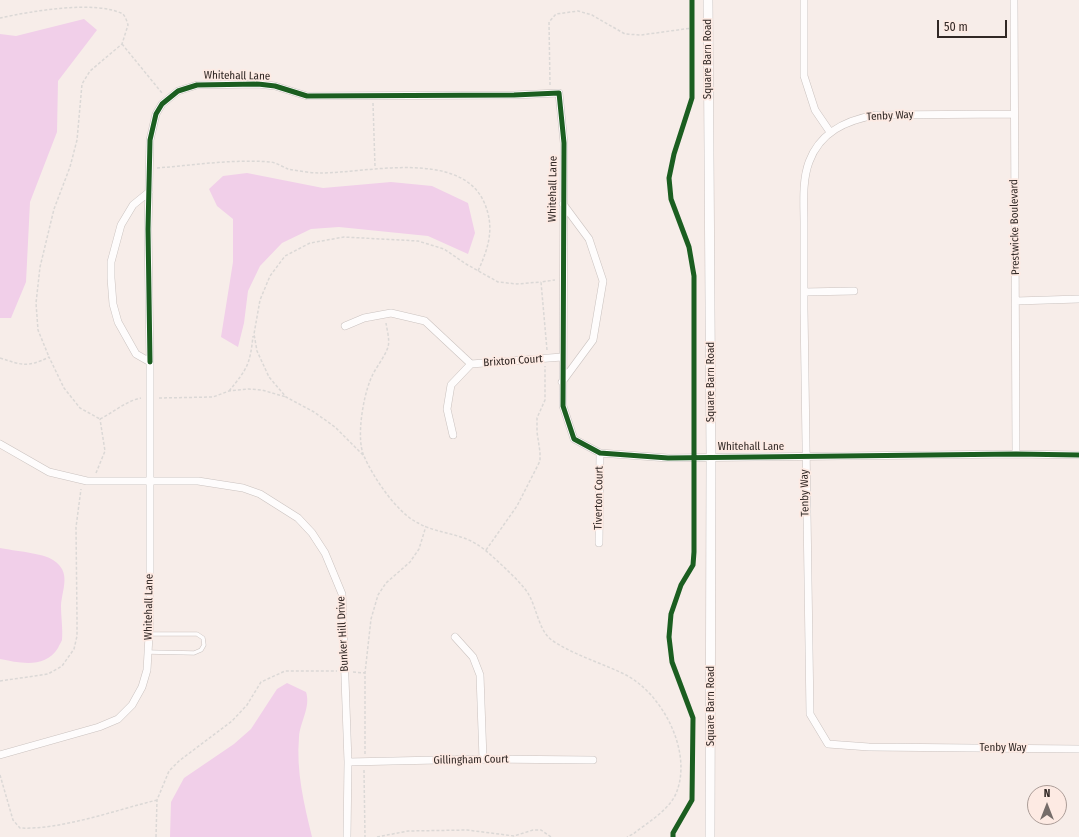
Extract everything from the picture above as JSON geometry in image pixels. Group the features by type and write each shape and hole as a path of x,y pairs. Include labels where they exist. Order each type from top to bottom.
{"street":[{"name":"Square Barn Road","path":"708,0 711,457 710,837"},
{"path":"804,0 804,76 816,110 830,132"},
{"name":"Prestwicke Boulevard","path":"1014,0 1016,454"},
{"name":"Whitehall Lane","path":"0,755 99,727 118,719 132,705 142,687 147,670 149,634 151,398 149,192 150,140 156,114 167,100 178,91 185,88 197,85 228,83 275,86 307,96 514,95 559,93 564,143 562,406 574,439 600,453 668,458 1016,454 1079,455"},
{"name":"Tenby Way","path":"1014,114 876,115 858,118 830,132 814,151 806,175 804,292 805,456 810,714 828,744 869,747 1079,749"},
{"path":"149,192 133,205 121,225 111,262 111,278 113,304 118,322 136,354 150,362"},
{"name":"Whitehall Lane","path":"562,382 594,340 603,281 589,239 563,204"},
{"path":"804,292 854,291"},
{"path":"1016,301 1079,299"},
{"path":"345,326 364,318 391,313 425,321 471,364"},
{"name":"Brixton Court","path":"453,435 447,409 451,385 471,364 562,357"},
{"name":"Bunker Hill Drive","path":"0,444 49,472 87,481 198,481 243,488 260,494 298,518 312,533 325,553 342,594 348,762 347,837"},
{"name":"Tiverton Court","path":"599,543 600,453"},
{"path":"455,637 473,657 480,674 483,759"},
{"name":"Gillingham Court","path":"348,762 483,759 593,760"}],"lane":[{"path":"148,652 194,652 201,650 204,645 203,638 197,634 149,634"}],"path":[{"path":"100,419 80,408 64,388 38,330 36,303 40,267 54,209 70,168 77,140 82,84 90,71 122,44 128,25 123,14 109,5"},
{"path":"0,18 52,6"},
{"path":"550,93 550,22 556,14 578,11 592,16 625,34 641,34 692,28"},
{"path":"692,21 692,36"},
{"path":"122,44 167,100"},
{"path":"373,95 375,168"},
{"path":"149,169 238,161 273,162 288,169 320,173 375,168 430,169 456,174 470,183 482,198 490,214 488,249 478,271"},
{"path":"229,391 246,370 251,360 260,300 270,276 285,256 310,242 344,237 418,241 444,249 498,282 517,284 562,278"},
{"path":"486,550 517,506 540,461 537,418 545,400 547,347 541,282"},
{"path":"363,455 361,437 364,406 370,380 388,345 385,314"},
{"path":"254,334 257,351 269,377 286,397"},
{"path":"0,358 24,366 37,363 49,357"},
{"path":"100,419 115,412 132,400 144,397 213,397 229,391 262,390 286,397 314,412 334,427 363,455 375,476 398,506 417,523 470,541 486,550 511,574 529,595 540,622 551,640 574,654 627,676 651,695 670,722 679,745 681,767 677,791 668,804 633,834 627,837"},
{"path":"0,681 48,674 62,666 74,649 77,636 76,527 82,486 96,472 105,451 100,419"},
{"path":"156,837 157,800 169,771 179,761 232,721 248,704 261,682 285,671 345,671 365,673 371,619 378,595 386,583 410,562 419,549 426,526"},
{"path":"0,775 13,820 20,828 32,828 71,822 157,800"},
{"path":"376,837 408,832 467,830 514,836 533,830 541,830 550,837"}],"shaded area":[{"path":"84,19 97,30 58,81 57,132 30,202 26,282 11,318 0,318 0,34 16,36"},
{"path":"247,173 323,188 391,182 432,186 468,203 475,233 468,254 428,236 339,227 311,229 282,243 260,266 248,291 244,323 238,347 221,337 233,262 233,219 217,206 209,189 223,176"},
{"path":"0,548 36,554 53,560 59,565 64,575 61,606 62,640 53,655 39,662 24,663 0,659"},
{"path":"287,683 306,692 307,698 306,709 300,731 298,750 304,800 312,837 170,837 171,802 184,778 234,744 251,729 277,689"}],"cycle path":[{"path":"673,837 673,833 692,800 693,718 672,662 669,637 671,614 681,585 693,565 694,552 694,276 689,247 671,199 669,178 674,154 692,98 692,0"},
{"path":"150,362 148,229 150,140 156,114 162,104 178,91 197,85 258,84 275,86 307,96 514,95 559,93 564,143 563,406 574,439 600,453 668,458 1016,454 1079,455"}]}
